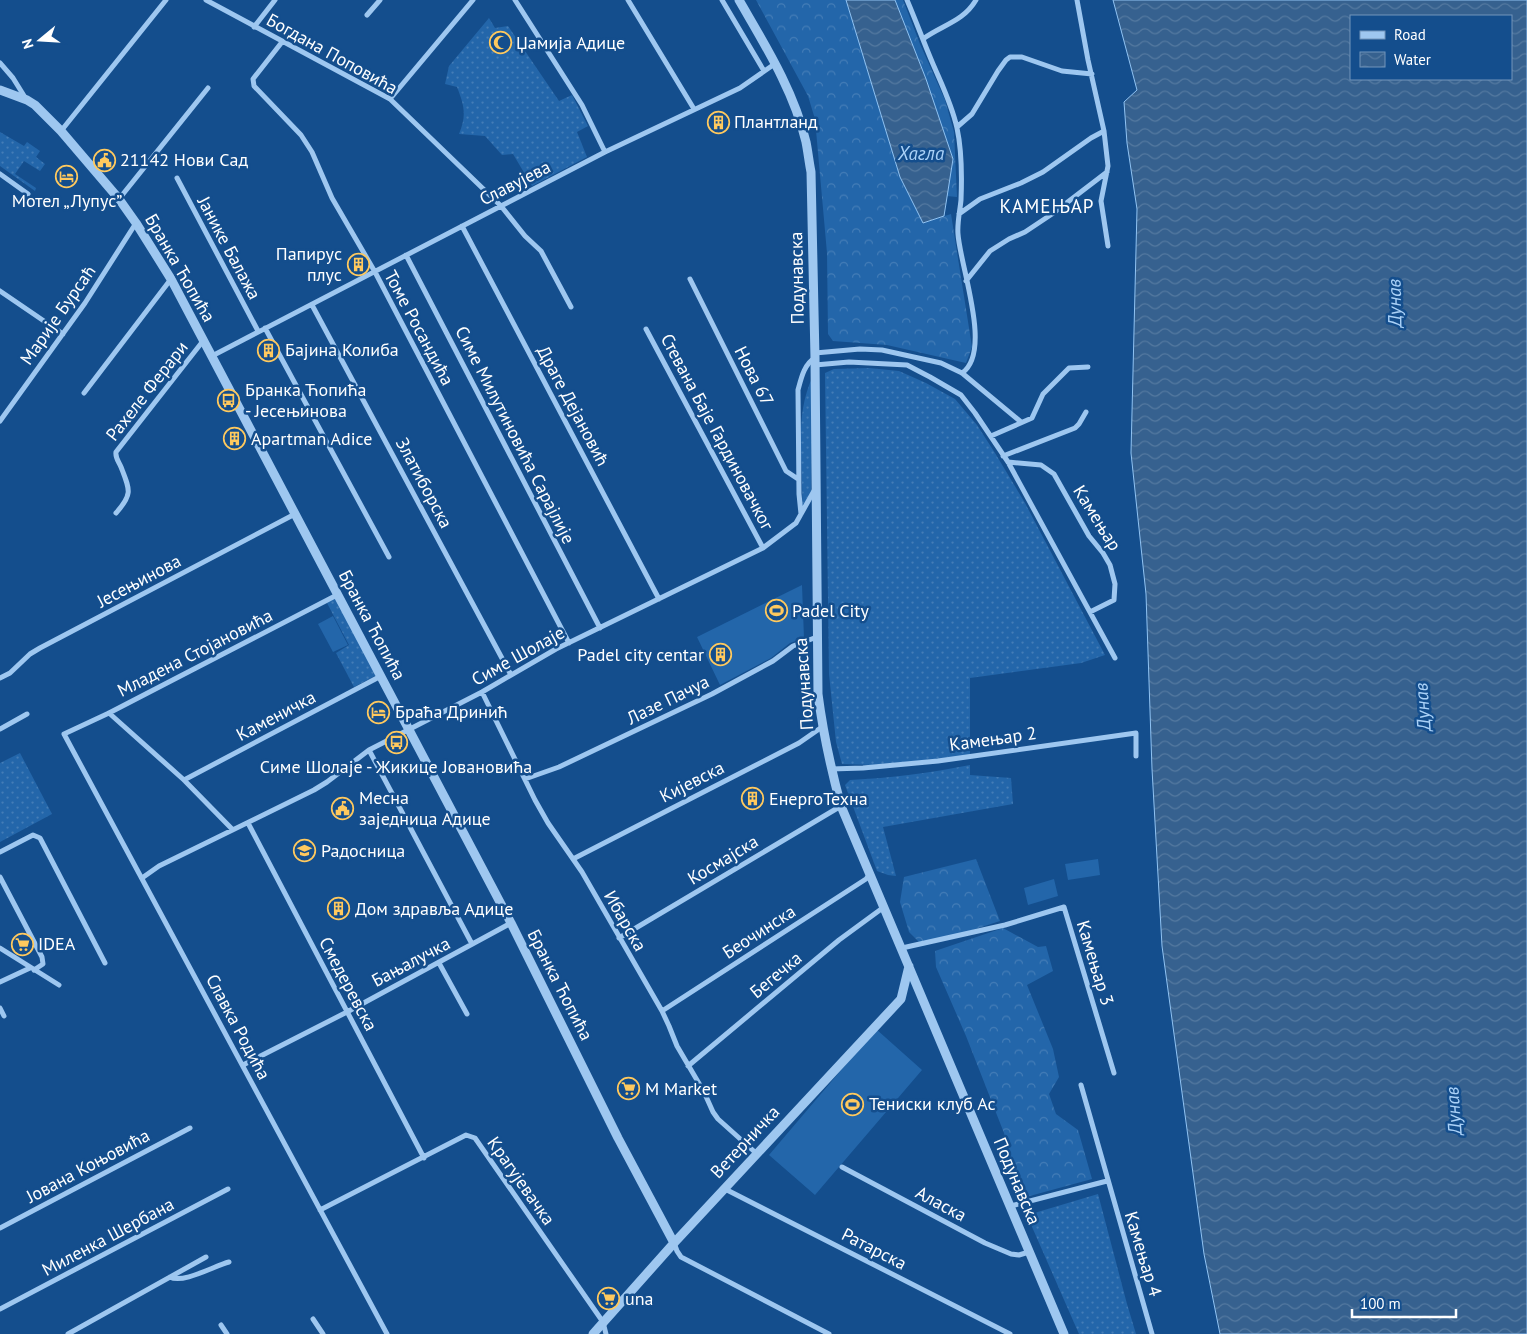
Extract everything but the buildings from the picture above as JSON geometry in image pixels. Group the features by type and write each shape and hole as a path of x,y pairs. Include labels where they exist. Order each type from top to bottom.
{"street":[{"path":"62,131 166,0"},
{"name":"Богдана Поповића","path":"206,0 390,99 500,206 525,236 541,251 571,307"},
{"path":"217,5 221,0"},
{"path":"254,27 274,0"},
{"path":"367,15 380,0"},
{"path":"390,99 473,0"},
{"path":"515,0 582,105 605,152"},
{"path":"628,0 694,109"},
{"path":"722,0 764,71"},
{"name":"Подунавска","path":"739,0 776,64 791,98 806,142 810,172 815,359 818,694 822,727 831,769 841,806 1064,1334"},
{"path":"907,0 951,105 957,128 962,172 958,232 966,281 972,299 975,336 974,358 962,373"},
{"path":"923,39 934,31 949,26 956,21 972,7 976,0"},
{"path":"1077,0 1104,132 1108,166 1101,201 1108,246"},
{"name":"Томе Росандића","path":"282,42 253,79 254,86 301,135 312,152 332,198 374,272 569,643"},
{"path":"957,128 972,114 998,71 1010,57 1022,56 1062,71 1092,74"},
{"path":"0,63 13,78 27,100"},
{"name":"Славујева","path":"212,356 605,152 740,88 776,64"},
{"path":"119,199 208,88"},
{"name":"Бранка Ћопића","path":"0,91 27,100 62,131 119,199 171,279 511,923 618,1138 674,1243 676,1251 681,1257 829,1334"},
{"path":"959,214 980,199 1043,172 1091,138 1104,132"},
{"path":"966,281 990,251 1045,219 1107,172"},
{"path":"0,174 28,194"},
{"name":"Јанике Балажа","path":"177,178 258,332"},
{"name":"Марије Бурсаћ","path":"0,421 85,303 136,223"},
{"name":"Драге Дејановић","path":"462,226 659,599"},
{"name":"Симе Милутиновића Сарајлије","path":"406,255 600,628"},
{"path":"84,394 171,279"},
{"name":"Нова 67","path":"690,279 786,472 798,479"},
{"path":"0,291 63,334"},
{"name":"Златиборска","path":"312,305 511,675"},
{"path":"265,328 389,557"},
{"name":"Стевана Баје Гардиновачког","path":"646,329 763,548"},
{"name":"Рахеле Ферари","path":"116,513 129,496 115,456 116,452 203,340"},
{"path":"815,359 860,349 882,350 941,363 962,373 1021,422"},
{"path":"815,359 908,365 961,396 975,413 1008,462 1114,658"},
{"name":"Нова 67","path":"801,514 798,479 798,390 810,361 815,359"},
{"path":"991,436 1032,418 1043,394 1069,368 1088,367"},
{"path":"1003,456 1075,428 1086,412"},
{"name":"Камењар","path":"1008,462 1041,465 1054,474 1089,536 1104,553 1110,565 1115,584 1114,600 1090,612"},
{"name":"Симе Шолаје","path":"142,878 159,866 327,782 369,750 482,692 569,643 763,548 796,523 816,488"},
{"name":"Јесењинова","path":"0,678 10,674 30,654 40,648 294,514"},
{"name":"Младена Стојановића","path":"64,734 109,713 337,595"},
{"name":"Лазе Пачуа","path":"525,779 559,767 712,694 773,661 792,646 817,637"},
{"path":"0,671 7,674"},
{"name":"Каменичка","path":"184,780 382,676"},
{"name":"Ибарска","path":"482,692 548,823 573,859 662,1011 677,1046 718,1119 757,1154"},
{"path":"109,713 184,780 232,829"},
{"path":"0,728 27,714"},
{"name":"Кијевска","path":"573,859 799,743 822,727"},
{"name":"Камењар 2","path":"831,769 938,761 1136,733 1136,756"},
{"name":"Славка Родића","path":"64,734 387,1334"},
{"path":"369,750 472,944"},
{"name":"Космајска","path":"619,938 841,806"},
{"name":"Смедеревска","path":"248,823 424,1158"},
{"path":"0,852 33,835 40,838 105,963"},
{"name":"Беочинска","path":"662,1011 870,874"},
{"path":"0,877 42,957 43,964 0,982"},
{"name":"Бегечка","path":"688,1066 839,940 884,906"},
{"name":"Камењар 3","path":"902,948 1005,925 1064,907 1114,1073"},
{"name":"Бањалучка","path":"243,1065 347,1012 511,923"},
{"path":"0,948 59,985"},
{"path":"439,963 468,1014"},
{"name":"Ветерничка","path":"593,1334 674,1243 900,999 909,966"},
{"path":"0,1008 4,1016"},
{"name":"Камењар 4","path":"1081,1085 1152,1334"},
{"name":"Јована Коњовића","path":"0,1228 190,1128"},
{"name":"Крагујевачка","path":"320,1210 466,1135 475,1138 603,1322 606,1334"},
{"name":"Аласка","path":"842,1167 985,1243 1011,1254 1019,1255 1029,1252"},
{"path":"1011,1206 1107,1181"},
{"name":"Миленка Шербана","path":"0,1309 228,1188"},
{"name":"Ратарска","path":"725,1188 1010,1334"},
{"path":"68,1334 206,1257"},
{"path":"170,1277 178,1279 189,1277 229,1262"},
{"path":"313,1319 323,1334"},
{"path":"221,1325 227,1334"}],"green space":[{"path":"756,0 846,0 900,177 923,223 951,214 972,347 966,363 887,345 833,341 828,334 827,253 815,119 808,96"},
{"path":"895,0 903,0 945,100 954,132 957,197 947,196 953,159 926,79"},
{"path":"489,18 495,28 508,26 559,101 572,95 588,126 577,132 587,157 532,186 513,154 502,155 485,136 459,134 464,116 461,99 457,87 445,84 449,66"},
{"path":"0,132 24,146 27,142 40,151 36,157 45,164 40,171 24,161 15,174 36,188 35,191 0,166"},
{"path":"869,368 899,371 926,383 955,399 977,425 1025,503 1105,655 1081,663 970,678 970,756 872,765 842,764 836,742 829,674 825,373 834,369"},
{"path":"813,376 811,492 802,508 801,424 807,392"},
{"name":"Padel City","path":"802,585 804,638 790,643 771,658 720,685 697,637"},
{"path":"336,598 377,675 354,687 336,653 349,645 327,603"},
{"path":"333,616 348,645 333,652 318,624"},
{"path":"20,753 52,814 0,842 0,763"},
{"path":"970,765 970,775 1011,778 1013,804 883,827 896,876 877,871 845,785 850,780 910,775"},
{"path":"976,859 1000,921 923,946 909,932 900,902 904,877"},
{"path":"1098,859 1100,875 1068,880 1065,864"},
{"path":"1054,879 1058,896 1028,905 1024,888"},
{"path":"1003,928 1038,947 1046,946 1053,971 1027,985 1053,1049 1059,1077 1049,1094 1056,1114 1078,1130 1092,1179 1026,1197 1013,1167 1004,1133 966,1036 936,967 935,951"},
{"name":"Тениски клуб Ас","path":"876,1029 922,1070 815,1195 769,1155"},
{"path":"1098,1194 1136,1334 1079,1334 1029,1220 1031,1214"}],"water":[{"name":"Хагла","path":"846,0 895,0 926,79 953,159 944,216 923,223 900,177"},
{"name":"Дунав","path":"1113,0 1527,0 1527,1334 1220,1334 1204,1254 1162,946 1152,769 1146,594 1131,453 1137,209 1127,143 1124,102 1137,90"}],"place":[{"name":"Џамија Адице","path":"500,43"},
{"name":"Плантланд","path":"718,122"},
{"name":"21142 Нови Сад","path":"104,160"},
{"name":"Мотел „Лупус”","path":"67,176"},
{"name":"Папирус плус","path":"358,264"},
{"name":"Бајина Колиба","path":"269,350"},
{"name":"Бранка Ћопића - Јесењинова","path":"229,400"},
{"name":"Apartman Adice","path":"235,439"},
{"name":"Padel City","path":"776,611"},
{"name":"Padel city centar","path":"720,655"},
{"name":"Браћа Дринић","path":"379,712"},
{"name":"Симе Шолаје - Жикице Јовановића","path":"396,742"},
{"name":"ЕнергоТехна","path":"753,799"},
{"name":"Месна заједница Адице","path":"343,808"},
{"name":"Радосница","path":"305,851"},
{"name":"Дом здравља Адице","path":"339,909"},
{"name":"IDEA","path":"22,944"},
{"name":"M Market","path":"629,1089"},
{"name":"Тениски клуб Ас","path":"853,1104"},
{"name":"una","path":"609,1299"}],"district":[{"name":"КАМЕЊАР","path":"1047,206"}]}
